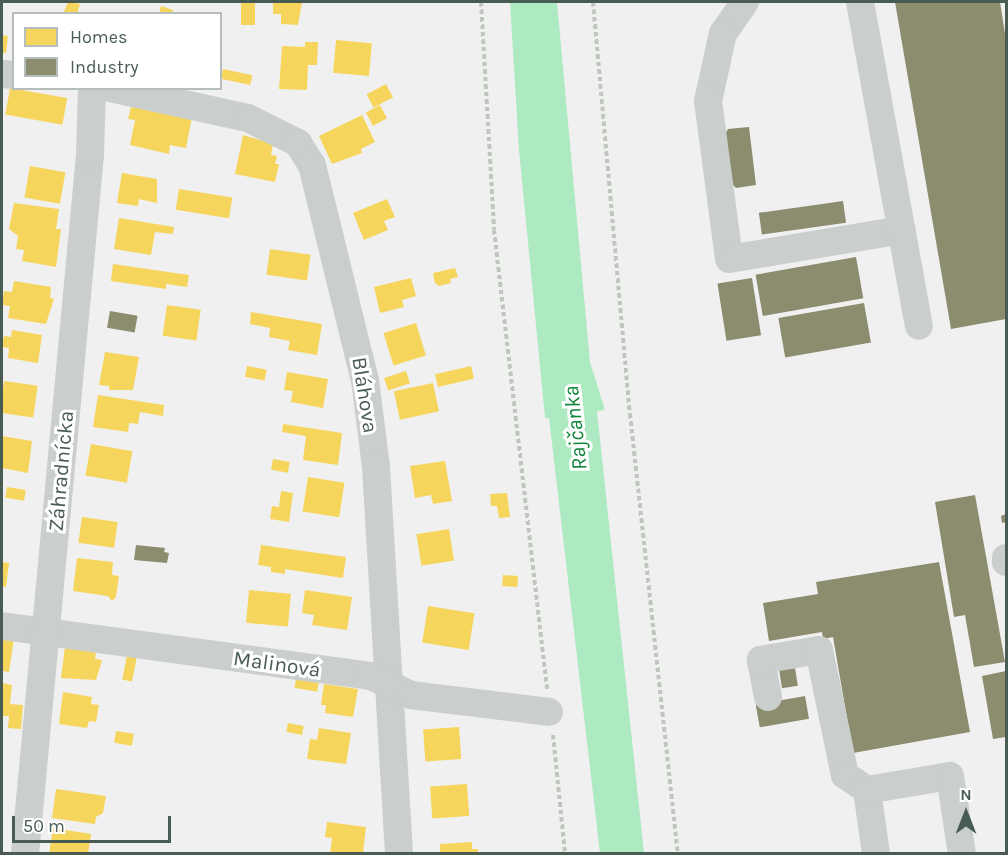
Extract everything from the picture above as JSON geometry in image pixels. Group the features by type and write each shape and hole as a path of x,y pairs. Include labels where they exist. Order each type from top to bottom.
{"street":[{"path":"745,2 723,33 708,100 729,259 902,230"},
{"path":"860,2 919,326"},
{"name":"Záhradnícka","path":"25,854 90,155 92,90"},
{"name":"Bláhova","path":"119,90 248,118 298,143 312,165 365,380 376,467 399,854"},
{"name":"Malinová","path":"2,626 370,676 411,696 549,712"},
{"path":"768,697 761,660 819,650 845,775 867,790 950,776 962,854"},
{"path":"867,790 876,854"}],"path":[{"path":"481,2 495,230 565,854"},
{"path":"593,2 630,414 678,854"}],"water":[{"name":"Rajčanka","path":"510,2 557,2 590,362 605,410 597,411 644,853 600,853 549,418 545,418 519,150"}],"building: Homes":[{"path":"68,2 80,4 78,12 64,12"},
{"path":"241,2 255,2 255,25 241,25"},
{"path":"273,2 302,2 298,25 281,24 281,14 273,14"},
{"path":"161,6 173,10 172,12 160,12"},
{"path":"2,35 8,36 6,53 2,52"},
{"path":"336,40 372,43 369,76 333,73"},
{"path":"305,42 318,42 317,65 308,65 307,90 279,89 282,46 305,47"},
{"path":"223,69 252,75 250,85 222,79"},
{"path":"386,84 393,97 374,108 367,94"},
{"path":"10,88 67,98 62,125 5,115"},
{"path":"380,105 387,118 373,126 366,113"},
{"path":"131,107 192,117 186,148 170,145 169,154 130,145 135,120 128,119"},
{"path":"362,115 375,142 361,149 362,153 332,164 319,136"},
{"path":"243,135 273,144 271,155 277,156 275,164 279,164 275,182 235,174"},
{"path":"30,166 65,172 60,204 24,198"},
{"path":"122,173 157,179 157,203 139,199 138,206 117,203"},
{"path":"179,189 232,197 229,218 176,210"},
{"path":"387,199 395,217 384,221 388,230 364,240 353,213"},
{"path":"14,203 59,209 56,229 61,229 56,267 22,261 24,250 16,249 18,236 9,229"},
{"path":"119,218 174,227 173,234 155,232 151,255 114,249"},
{"path":"270,249 311,255 307,280 266,275"},
{"path":"113,264 189,275 187,287 166,284 166,289 111,281"},
{"path":"455,268 458,277 450,279 451,283 439,286 435,283 433,273"},
{"path":"411,278 416,296 402,300 404,307 380,313 374,287"},
{"path":"14,281 51,287 50,298 54,299 46,324 8,318 10,306 2,305 4,291 12,292"},
{"path":"167,305 201,310 196,340 163,336"},
{"path":"251,312 322,324 317,355 288,350 290,341 269,337 270,328 250,324"},
{"path":"416,323 426,356 393,365 383,333"},
{"path":"12,330 42,335 38,363 8,358 9,348 2,347 4,336 11,337"},
{"path":"105,352 139,357 133,390 109,390 109,386 99,385"},
{"path":"247,366 267,370 265,381 245,377"},
{"path":"471,366 474,379 438,387 435,374"},
{"path":"406,371 410,383 388,390 384,378"},
{"path":"287,372 328,379 323,408 291,402 293,391 284,390"},
{"path":"4,381 38,386 33,417 2,413"},
{"path":"433,383 439,411 400,420 394,391"},
{"path":"98,395 164,405 163,416 140,412 138,424 129,423 128,432 93,427"},
{"path":"283,424 342,433 338,465 303,460 306,436 282,432"},
{"path":"2,436 32,441 28,473 2,468"},
{"path":"91,444 132,451 127,483 85,476"},
{"path":"273,459 290,462 288,473 271,470"},
{"path":"445,461 452,501 433,504 431,495 415,498 410,466"},
{"path":"308,477 345,483 339,517 303,512"},
{"path":"7,487 26,490 24,501 5,498"},
{"path":"281,491 293,493 289,522 270,519 272,506 279,507"},
{"path":"507,493 510,517 499,518 497,506 491,506 490,494"},
{"path":"82,517 118,522 114,548 78,543"},
{"path":"449,529 454,561 421,566 416,534"},
{"path":"261,545 346,557 343,578 285,569 285,574 271,572 271,567 258,565"},
{"path":"77,558 113,562 112,575 119,576 116,597 112,601 108,596 73,591"},
{"path":"2,562 9,563 6,587 2,586"},
{"path":"503,575 518,576 517,587 502,586"},
{"path":"249,590 291,594 288,627 246,623"},
{"path":"305,590 352,597 347,630 312,625 314,615 302,613"},
{"path":"428,606 474,613 469,650 422,643"},
{"path":"2,636 14,638 9,672 2,671"},
{"path":"65,647 96,652 95,659 102,660 96,680 61,678"},
{"path":"127,655 137,657 132,681 122,680"},
{"path":"296,679 319,683 317,692 294,688"},
{"path":"2,683 12,685 10,704 23,705 21,729 8,728 9,716 2,716"},
{"path":"324,684 358,689 353,717 325,713 326,705 321,705"},
{"path":"63,692 92,697 91,704 99,705 96,722 89,721 87,728 59,724"},
{"path":"288,723 304,726 302,735 286,732"},
{"path":"459,727 461,759 425,761 423,730"},
{"path":"319,728 351,733 346,764 307,759 310,739 317,740"},
{"path":"116,731 134,734 132,746 114,743"},
{"path":"467,784 469,816 432,819 430,787"},
{"path":"56,789 106,796 103,813 96,817 95,824 52,818"},
{"path":"327,822 366,827 363,854 330,854 332,838 325,837"},
{"path":"53,828 91,834 88,854 49,854"},
{"path":"472,842 472,849 478,849 478,854 440,854 440,844"}],"building: Industry":[{"path":"895,2 1000,2 1006,40 1006,319 951,329"},
{"path":"749,127 756,185 736,188 732,184 725,134 728,129"},
{"path":"843,201 846,223 762,235 759,213"},
{"path":"856,257 863,298 763,316 756,275"},
{"path":"752,278 761,335 727,341 717,283"},
{"path":"864,303 871,342 785,357 778,318"},
{"path":"110,311 138,316 135,333 107,328"},
{"path":"975,495 1005,662 974,667 965,615 954,617 935,502"},
{"path":"1006,514 1006,522 1002,523 1001,516"},
{"path":"136,545 165,548 164,552 169,553 167,563 134,560"},
{"path":"939,562 970,732 853,753 833,637 823,639 822,632 769,641 763,603 818,594 816,582"},
{"path":"795,668 798,686 782,688 779,671"},
{"path":"1006,671 1006,737 993,739 982,676"},
{"path":"805,696 809,719 760,727 756,705"}]}
